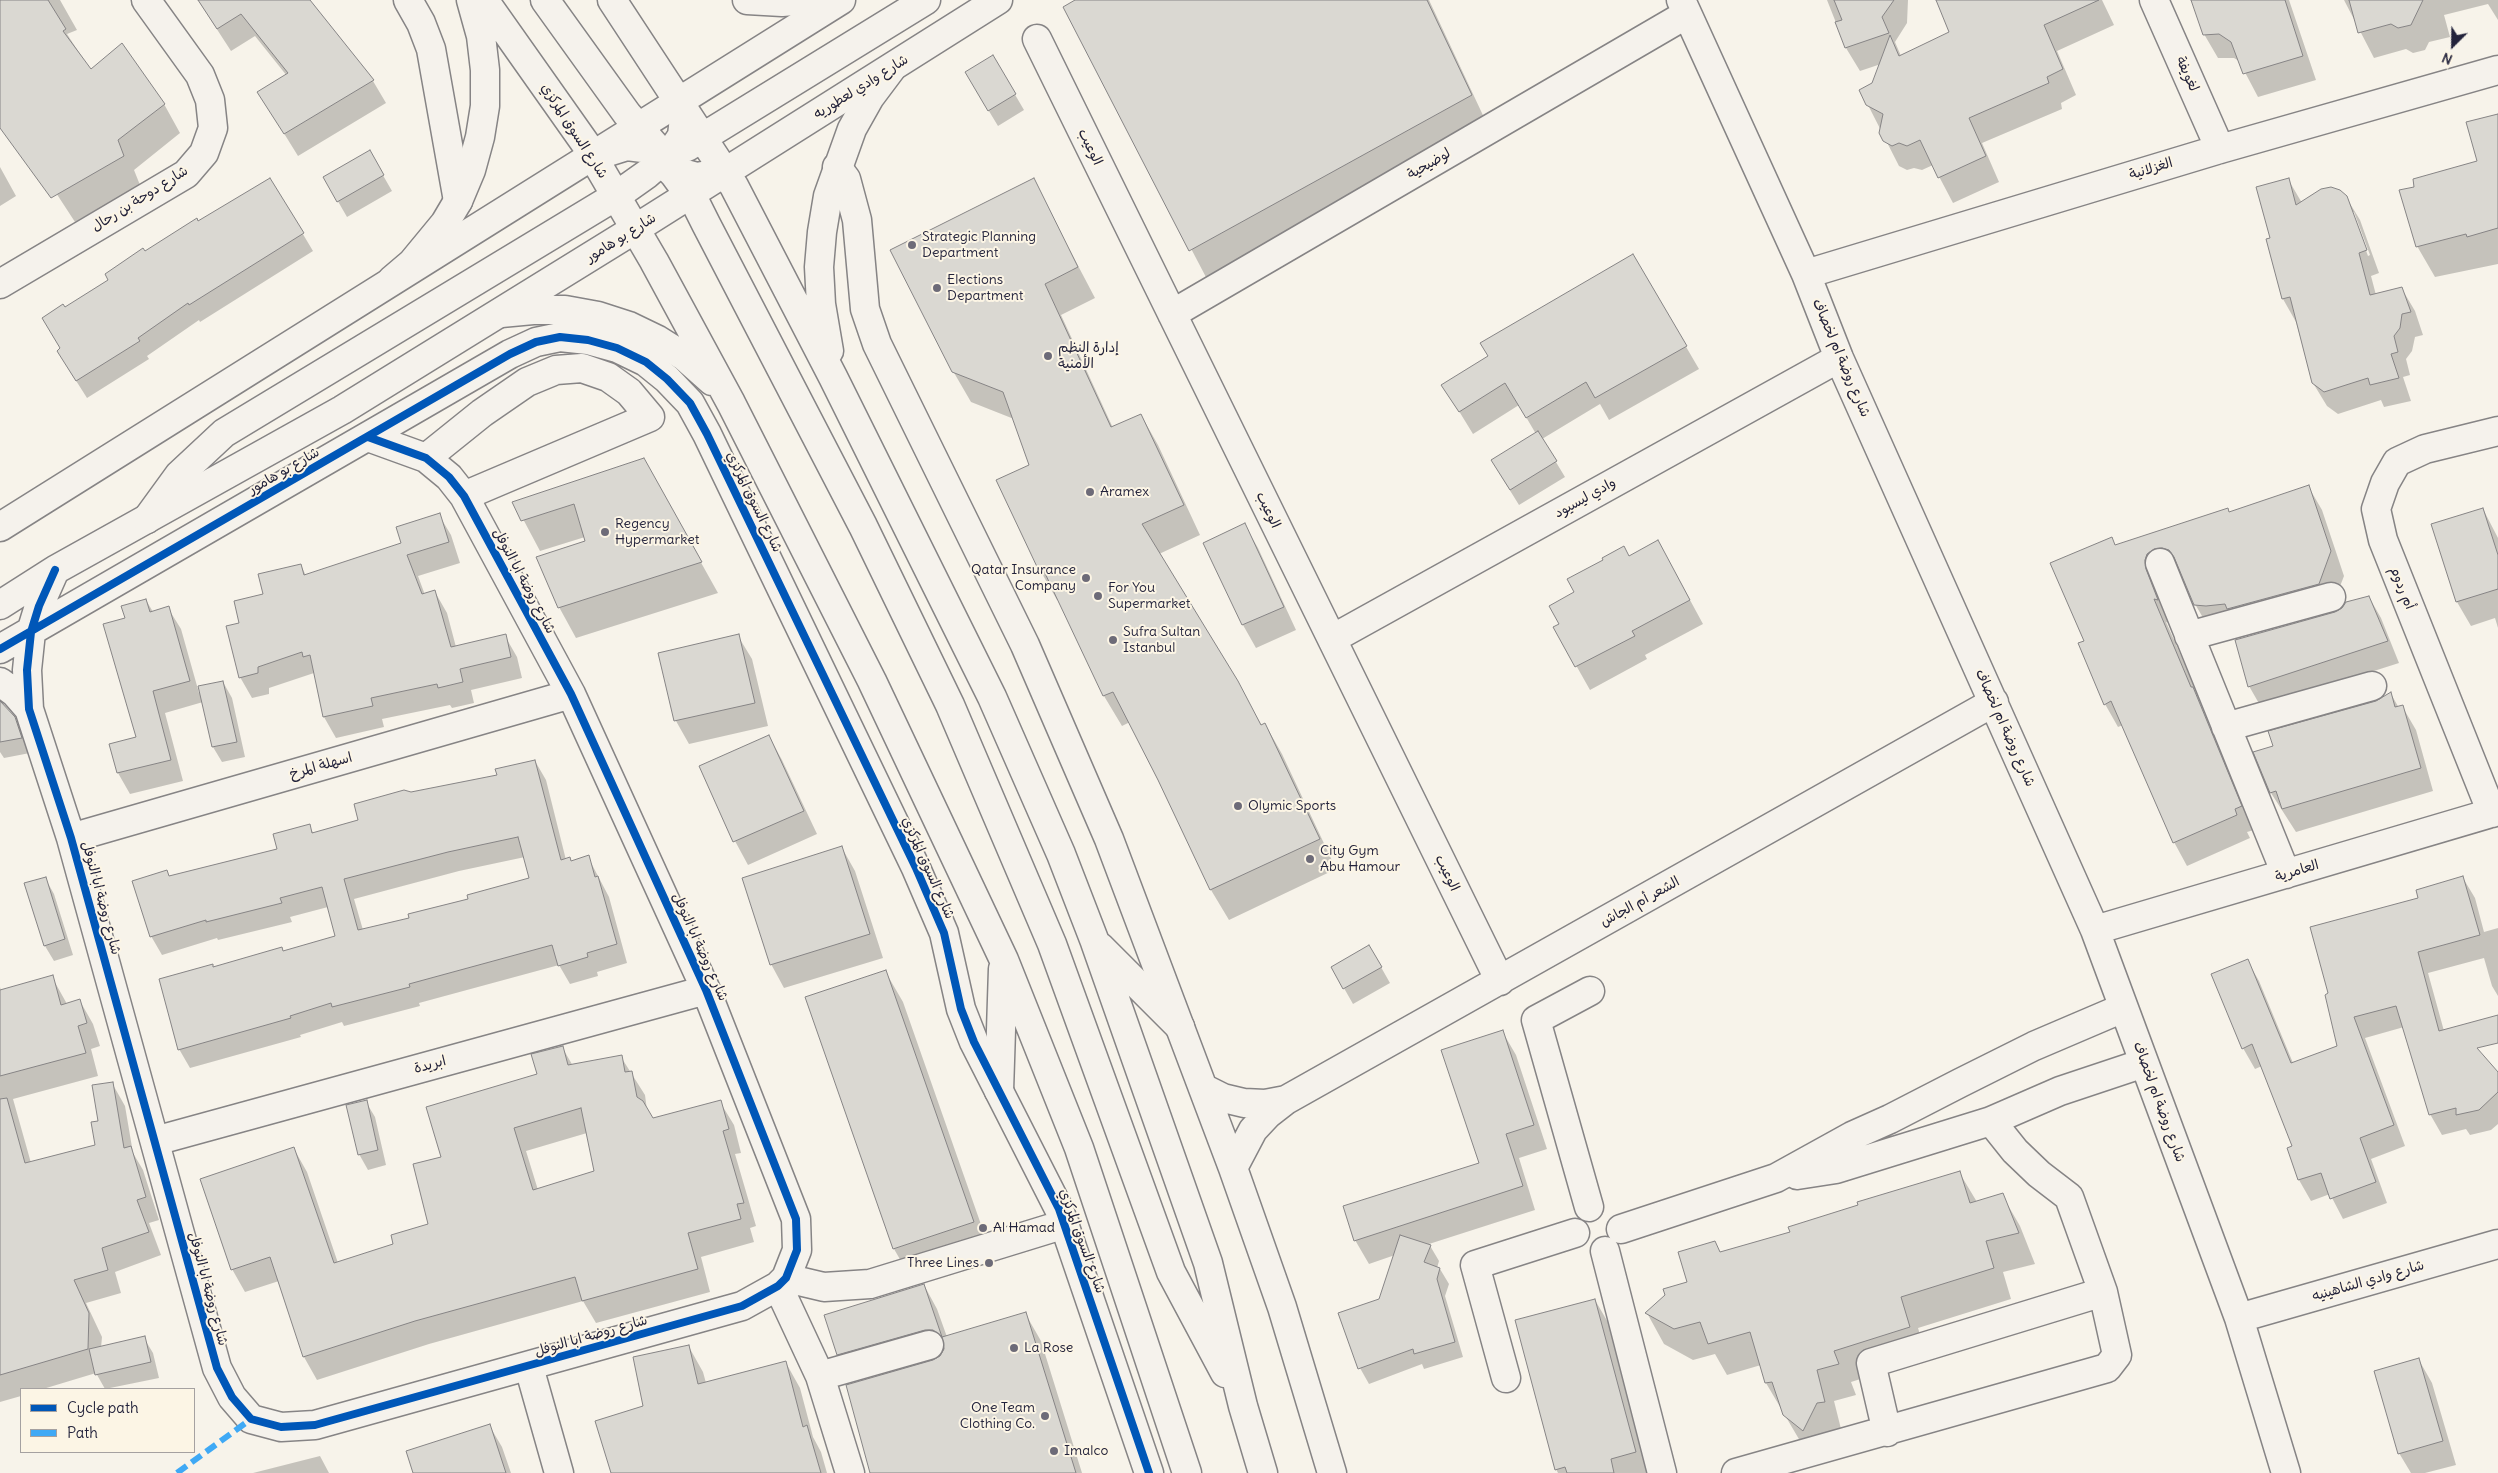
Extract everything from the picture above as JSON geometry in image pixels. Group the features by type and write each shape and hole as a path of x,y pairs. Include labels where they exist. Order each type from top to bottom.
{"street":[{"name":"شارع دوحة بن رحال","path":"0,284 186,174 204,153 213,128 210,100 200,74 146,0"},
{"path":"408,0 421,23 430,49 458,200"},
{"path":"392,280 429,244 458,200 471,170 480,137 485,106 484,61 481,36 471,0"},
{"name":"شارع السوق المركزي","path":"484,0 592,157 635,229 731,403 872,681 1004,960 1080,1148 1187,1473"},
{"path":"545,0 638,129 665,161 696,204 863,526 950,705 1052,944 1171,1272 1243,1406"},
{"path":"612,0 734,186 833,378 992,697 1061,854 1095,942 1208,1263 1243,1406 1263,1473"},
{"path":"747,0 782,2 804,0"},
{"path":"0,527 392,280 638,129 841,0"},
{"path":"147,519 180,475 224,433 616,196 702,137 926,0"},
{"name":"شارع وادي لعطوريه","path":"724,172 891,69 998,0"},
{"name":"لغويفة","path":"2154,0 2220,149"},
{"name":"شارع روضة ام لخصاف","path":"1684,7 1806,274 1839,358 2095,930 2239,1318 2286,1473"},
{"name":"لوضيحية","path":"1172,314 1684,7"},
{"name":"الوعيب","path":"1037,39 1500,981"},
{"path":"833,378 821,304 819,268 828,196 852,129 870,97 891,69"},
{"name":"الغزلانية","path":"1806,274 2220,149 2498,70"},
{"path":"635,229 632,215 635,197 643,184 665,161 682,136 684,117 680,101"},
{"path":"592,157 613,149 637,147 650,151 682,173 691,176 702,178 724,172"},
{"path":"837,167 846,179 857,220 865,309 877,344 1025,645 1109,839 1205,1089 1282,1307 1332,1473"},
{"name":"شارع بو هامور","path":"0,605 55,570 342,410 501,313 724,172"},
{"path":"501,313 565,310 598,316 628,326 658,340 685,357 710,379 731,403"},
{"name":"شارع بو هامور","path":"0,649 510,354 536,342 560,338 588,340"},
{"name":"شارع السوق المركزي","path":"588,340 617,348 646,362 667,379 690,403 707,434 916,868 944,934 964,1018 974,1042 1042,1173 1065,1224 1149,1473"},
{"name":"وادي ليسيود","path":"1332,638 1839,358"},
{"path":"426,458 482,413 527,382 556,370 582,368 608,377 629,392 650,417 464,496"},
{"name":"شارع روضة ابا النوفل","path":"417,409 417,434 426,458"},
{"name":"أم ردوم","path":"2495,812 2383,540 2376,509 2385,484 2397,462 2425,449 2498,431"},
{"name":"شارع روضة ابا النوفل","path":"55,570 31,632 27,670 29,709 71,838 217,1368 232,1397 251,1418 282,1428 315,1425 742,1306 782,1282 797,1250 796,1219 706,990 571,694 464,496 449,477 426,458 368,437"},
{"path":"2160,563 2286,874"},
{"path":"2189,636 2331,597"},
{"name":"شارع روضة ابا النوفل","path":"0,682 15,693 29,709"},
{"path":"2226,728 2372,686"},
{"name":"اسهلة المرخ","path":"71,838 571,694"},
{"name":"الشعر أم الجاش","path":"1233,1168 1253,1130 1268,1114 1286,1100 1994,702"},
{"name":"العامرية","path":"2095,930 2495,812"},
{"path":"1095,942 1180,1027"},
{"path":"999,1092 1004,960"},
{"name":"ابريدة","path":"155,1141 706,990"},
{"path":"1589,1207 1536,1020 1590,991"},
{"path":"1776,1178 1852,1136 1899,1115 2034,1046 2123,1008"},
{"path":"1621,1229 1776,1178 1836,1169 1992,1121 2060,1091 2144,1063"},
{"name":"الشعر أم الجاش","path":"1205,1089 1223,1098 1244,1103 1264,1104 1286,1100"},
{"path":"1736,1473 1887,1432 2107,1368 2117,1355 2103,1292 2069,1197 2039,1174 2015,1151 1992,1121"},
{"path":"1589,1207 1606,1207 1614,1212 1619,1220 1621,1229 1619,1238 1614,1246 1605,1251 1595,1252 1579,1242 1575,1233 1575,1224 1579,1215 1589,1207"},
{"path":"850,1473 820,1376 782,1282 824,1287 870,1284 1065,1224"},
{"path":"1506,1378 1475,1265 1575,1233"},
{"name":"شارع وادي الشاهينيه","path":"2239,1318 2498,1244"},
{"path":"1605,1251 1662,1473"},
{"path":"1887,1432 1871,1364 2103,1292"},
{"path":"820,1376 929,1345"},
{"name":"شارع روضة ابا النوفل","path":"530,1366 559,1473"}],"building":[{"path":"0,0 48,0 66,29 63,31 91,69 122,43 165,104 118,140 124,156 51,198 0,128"},
{"path":"198,0 310,0 374,80 284,134 257,92 288,73 241,14 217,29"},
{"path":"1075,0 1427,0 1472,95 1189,251 1063,7"},
{"path":"1834,0 1894,0 1882,17 1889,33 1845,48 1835,22 1842,20"},
{"path":"1936,0 2099,0 2044,25 2063,69 2047,77 2049,83 1969,118 1986,156 1938,178 1920,140 1907,146 1899,143 1892,146 1883,141 1879,133 1883,114 1866,105 1859,90 1872,83 1890,35 1899,56 1949,32"},
{"path":"2191,0 2285,0 2303,56 2243,74 2231,42 2219,34 2203,35"},
{"path":"2349,0 2423,0 2411,25 2398,28 2391,24 2358,33"},
{"path":"993,55 1016,94 988,111 965,72"},
{"path":"2498,114 2498,228 2467,237 2466,234 2416,247 2399,190 2414,187 2413,179 2477,161 2466,122"},
{"path":"370,150 384,175 337,202 323,177"},
{"path":"270,178 304,233 189,305 188,303 138,338 140,341 76,381 57,351 60,348 42,318 63,304 65,307 108,280 105,274 143,248 145,251 197,218 198,221"},
{"path":"1034,178 1078,267 1045,284 1111,427 1141,414 1184,505 1142,524 1238,681 1261,725 1265,723 1320,839 1210,890 1158,780 1113,692 1103,696 1043,569 1039,571 996,480 1029,465 1003,392 952,372 890,250"},
{"path":"2289,178 2296,205 2321,189 2331,187 2340,190 2347,196 2367,250 2359,253 2370,295 2402,287 2411,312 2402,314 2400,328 2394,336 2398,352 2391,354 2399,378 2370,385 2368,378 2324,392 2312,383 2290,297 2282,299 2266,239 2270,238 2256,187"},
{"path":"1633,254 1687,346 1595,398 1586,382 1526,418 1505,383 1459,412 1441,385 1488,356 1480,343"},
{"path":"1538,431 1557,461 1510,490 1491,460"},
{"name":"Regency Hypermarket","path":"644,458 702,562 558,608 536,557 585,541 574,504 521,521 512,502"},
{"path":"2309,485 2331,551 2319,584 2227,609 2225,604 2194,605 2174,557 2169,550 2162,548 2154,549 2147,554 2145,560 2146,569 2158,600 2154,599 2242,806 2235,809 2237,815 2173,843 2111,701 2104,705 2078,643 2084,641 2050,563 2112,537 2115,545 2228,508 2229,512"},
{"path":"2483,508 2498,555 2498,589 2456,602 2431,524"},
{"path":"440,513 449,542 407,555 422,594 435,590 451,647 506,634 511,657 460,669 463,682 438,688 437,684 371,698 373,706 323,717 310,655 303,657 302,652 258,667 258,673 239,678 226,626 239,623 234,601 263,594 258,574 301,564 304,575 401,543 396,527"},
{"path":"1245,523 1284,607 1242,625 1203,543"},
{"path":"1658,540 1690,600 1632,631 1635,636 1575,667 1553,627 1559,624 1549,606 1574,592 1567,579 1603,560 1602,558 1624,546 1629,556"},
{"path":"2369,596 2388,641 2248,687 2235,640 2335,612 2342,608 2346,602"},
{"path":"146,599 150,612 169,606 190,681 153,691 171,760 117,773 109,744 136,737 103,624 125,618 121,606"},
{"path":"739,634 755,703 674,721 658,653"},
{"path":"223,681 237,742 212,747 198,686"},
{"path":"2391,692 2395,707 2403,705 2421,768 2282,809 2276,791 2270,793 2253,752 2273,746 2268,731 2376,701"},
{"path":"0,701 15,717 22,738 0,742"},
{"path":"769,735 804,811 733,842 699,766"},
{"path":"535,760 561,860 570,857 571,861 589,855 595,877 598,876 617,944 587,953 588,957 558,966 552,945 409,984 410,987 332,1007 331,1003 290,1016 291,1018 178,1050 159,979 213,964 213,967 282,947 283,951 335,936 322,887 280,898 282,903 206,922 206,920 150,937 132,881 167,870 169,876 277,849 273,834 310,824 312,833 358,820 354,804 404,790 411,792 497,775 495,769","holes":["518,837 529,878 467,895 468,899 408,914 409,918 358,930 344,879 448,852"]},
{"path":"842,846 870,934 770,965 742,878"},
{"path":"2463,876 2480,935 2418,952 2439,1031 2498,1015 2498,1043 2477,1048 2498,1072 2498,1092 2479,1110 2456,1115 2456,1108 2429,1115 2396,1006 2354,1017 2394,1125 2360,1138 2376,1182 2330,1199 2321,1173 2298,1180 2287,1148 2292,1146 2252,1044 2242,1049 2211,974 2248,959 2291,1063 2337,1046 2325,995 2328,993 2310,927 2418,898 2416,890"},
{"path":"46,877 65,939 44,946 24,883"},
{"path":"1369,945 1382,967 1343,989 1331,967"},
{"path":"886,970 974,1222 893,1249 805,997"},
{"path":"53,975 61,1005 80,999 87,1023 78,1026 86,1053 0,1076 0,990"},
{"path":"1503,1030 1534,1125 1506,1134 1523,1186 1354,1241 1343,1206 1479,1163 1441,1050"},
{"path":"563,1046 568,1065 622,1055 625,1072 632,1071 637,1097 643,1101 653,1118 721,1100 729,1129 723,1131 744,1203 737,1204 741,1219 688,1233 698,1269 582,1301 575,1277 415,1321 303,1357 270,1257 231,1270 200,1179 294,1147 334,1263 393,1244 391,1235 428,1224 413,1164 441,1157 426,1107 537,1074 531,1054","holes":["581,1108 594,1171 533,1190 514,1128"]},
{"path":"113,1082 124,1148 131,1146 146,1197 137,1200 149,1232 102,1248 108,1270 74,1280 89,1313 88,1349 0,1375 0,1099 7,1098 25,1163 95,1145 91,1122 98,1121 92,1085"},
{"path":"367,1100 378,1150 358,1155 346,1105"},
{"path":"1960,1171 1970,1203 2003,1193 2019,1233 1986,1241 1994,1268 1901,1297 1910,1327 1834,1351 1839,1364 1817,1370 1825,1402 1817,1403 1803,1431 1783,1415 1772,1382 1765,1383 1750,1332 1708,1344 1700,1322 1674,1329 1645,1313 1665,1295 1663,1289 1687,1282 1678,1252 1715,1241 1720,1252 1790,1232 1788,1227 1858,1205 1857,1202"},
{"path":"1400,1235 1431,1245 1424,1262 1440,1268 1437,1279 1455,1342 1414,1354 1413,1349 1358,1369 1338,1313 1379,1299"},
{"path":"924,1284 942,1337 933,1330 925,1330 837,1355 824,1315"},
{"path":"1595,1299 1636,1452 1611,1459 1614,1473 1567,1473 1565,1467 1555,1470 1515,1320"},
{"path":"1026,1312 1076,1473 870,1473 846,1385 933,1360 940,1356 944,1349 942,1337"},
{"path":"145,1336 151,1362 95,1375 89,1349"},
{"path":"689,1345 698,1384 786,1361 803,1427 807,1425 821,1473 611,1473 595,1421 643,1406 633,1357"},
{"path":"2419,1358 2443,1441 2398,1454 2374,1371"},
{"path":"490,1424 506,1473 413,1473 406,1451"}],"marked path":[{"path":"177,1473 251,1419"}],"cycle path":[{"path":"0,649 510,354 536,342 560,337 588,340 617,348 646,362 667,379 690,403 707,434 916,868 944,933 961,1009 974,1042 1059,1209 1149,1473"},
{"path":"55,570 39,606 31,632 27,670 29,709 71,838 217,1368 232,1397 251,1419 281,1427 315,1425 742,1306 778,1286 786,1278 797,1250 796,1219 706,990 571,694 464,496 449,477 426,458 368,437"}],"place":[{"name":"Strategic Planning Department","path":"912,245"},
{"name":"Elections Department","path":"937,288"},
{"name":"إدارة النظم الأمنية","path":"1048,356"},
{"name":"Aramex","path":"1090,492"},
{"name":"Regency Hypermarket","path":"605,532"},
{"name":"Qatar Insurance Company","path":"1086,578"},
{"name":"For You Supermarket","path":"1098,596"},
{"name":"Sufra Sultan Istanbul","path":"1113,640"},
{"name":"Olymic Sports","path":"1238,806"},
{"name":"City Gym Abu Hamour","path":"1310,859"},
{"name":"Al Hamad","path":"983,1228"},
{"name":"Three Lines","path":"989,1263"},
{"name":"La Rose","path":"1014,1348"},
{"name":"One Team Clothing Co.","path":"1045,1416"},
{"name":"Imalco","path":"1054,1451"}]}
